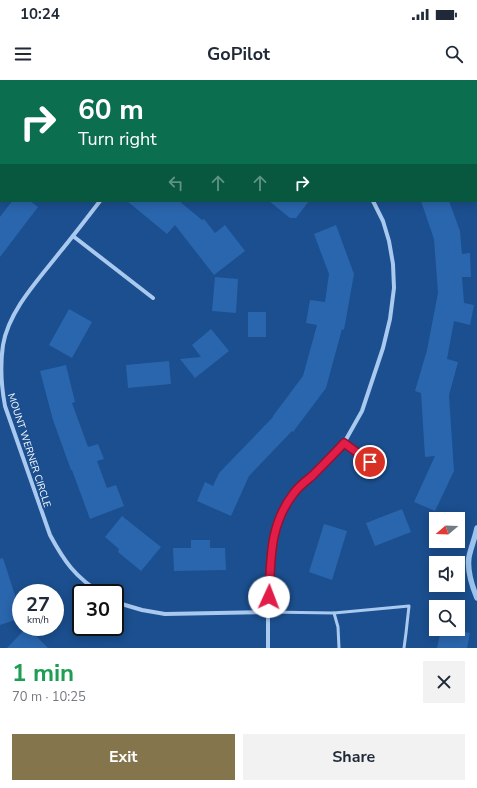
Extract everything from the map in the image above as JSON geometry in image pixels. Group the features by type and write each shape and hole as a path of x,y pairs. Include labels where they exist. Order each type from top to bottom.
{"street":[{"name":"MOUNT WERNER CIRCLE","path":"88,584 71,569 60,554 50,535 5,406 1,386 0,366 3,344 10,322 19,306 32,287 99,202"},
{"path":"268,648 271,552 275,530 282,512 295,492 344,443 362,411 383,348 390,319 394,288 393,264 389,241 383,222 373,202"},
{"path":"73,236 153,298"},
{"path":"344,443 370,462"},
{"path":"124,604 142,610 165,614 268,612"}],"lane":[{"path":"268,612 334,613 409,606 404,648"},
{"path":"334,613 338,627 339,648"}],"building":[{"path":"11,202 31,202 38,207 0,257 0,217"},
{"path":"128,202 180,202 202,220 204,219 215,233 225,225 245,251 214,275 175,225 167,234"},
{"path":"270,202 308,202 296,218 290,218"},
{"path":"421,202 449,202 460,231 462,254 470,253 471,277 462,277 464,303 474,305 470,325 454,321 447,359 458,362 449,395 454,471 435,511 414,502 435,456 425,457 421,393 415,391 427,350 438,293 434,239"},
{"path":"336,225 354,274 344,330 342,329 326,388 293,432 292,431 249,476 231,516 197,501 205,482 213,486 219,473 273,417 303,376 317,325 306,323 310,300 325,302 329,274 314,234"},
{"path":"215,277 238,279 236,313 212,311"},
{"path":"69,309 92,322 72,358 49,345"},
{"path":"248,312 266,312 266,337 248,337"},
{"path":"211,329 229,351 195,378 180,359 201,357 192,345"},
{"path":"169,361 171,384 128,388 126,365"},
{"path":"66,365 75,402 72,403 88,447 98,444 104,459 97,461 107,488 116,485 124,506 90,519 53,420 40,371"},
{"path":"402,509 411,532 375,546 366,523"},
{"path":"122,516 161,547 141,571 118,552 119,549 105,537"},
{"path":"324,524 347,531 332,580 309,572"},
{"path":"191,540 210,540 210,548 225,548 226,570 174,571 173,548 191,548"},
{"path":"3,558 12,586 12,621 0,625 0,559"},
{"path":"465,632 470,633 467,648 437,648 440,636 465,636"},
{"path":"18,636 36,636 48,648 7,648"}],"waterway":[{"path":"477,528 469,562 470,578 477,598"}],"route":[{"path":"269,597 271,552 275,530 282,512 295,492 344,443 370,462"}]}
